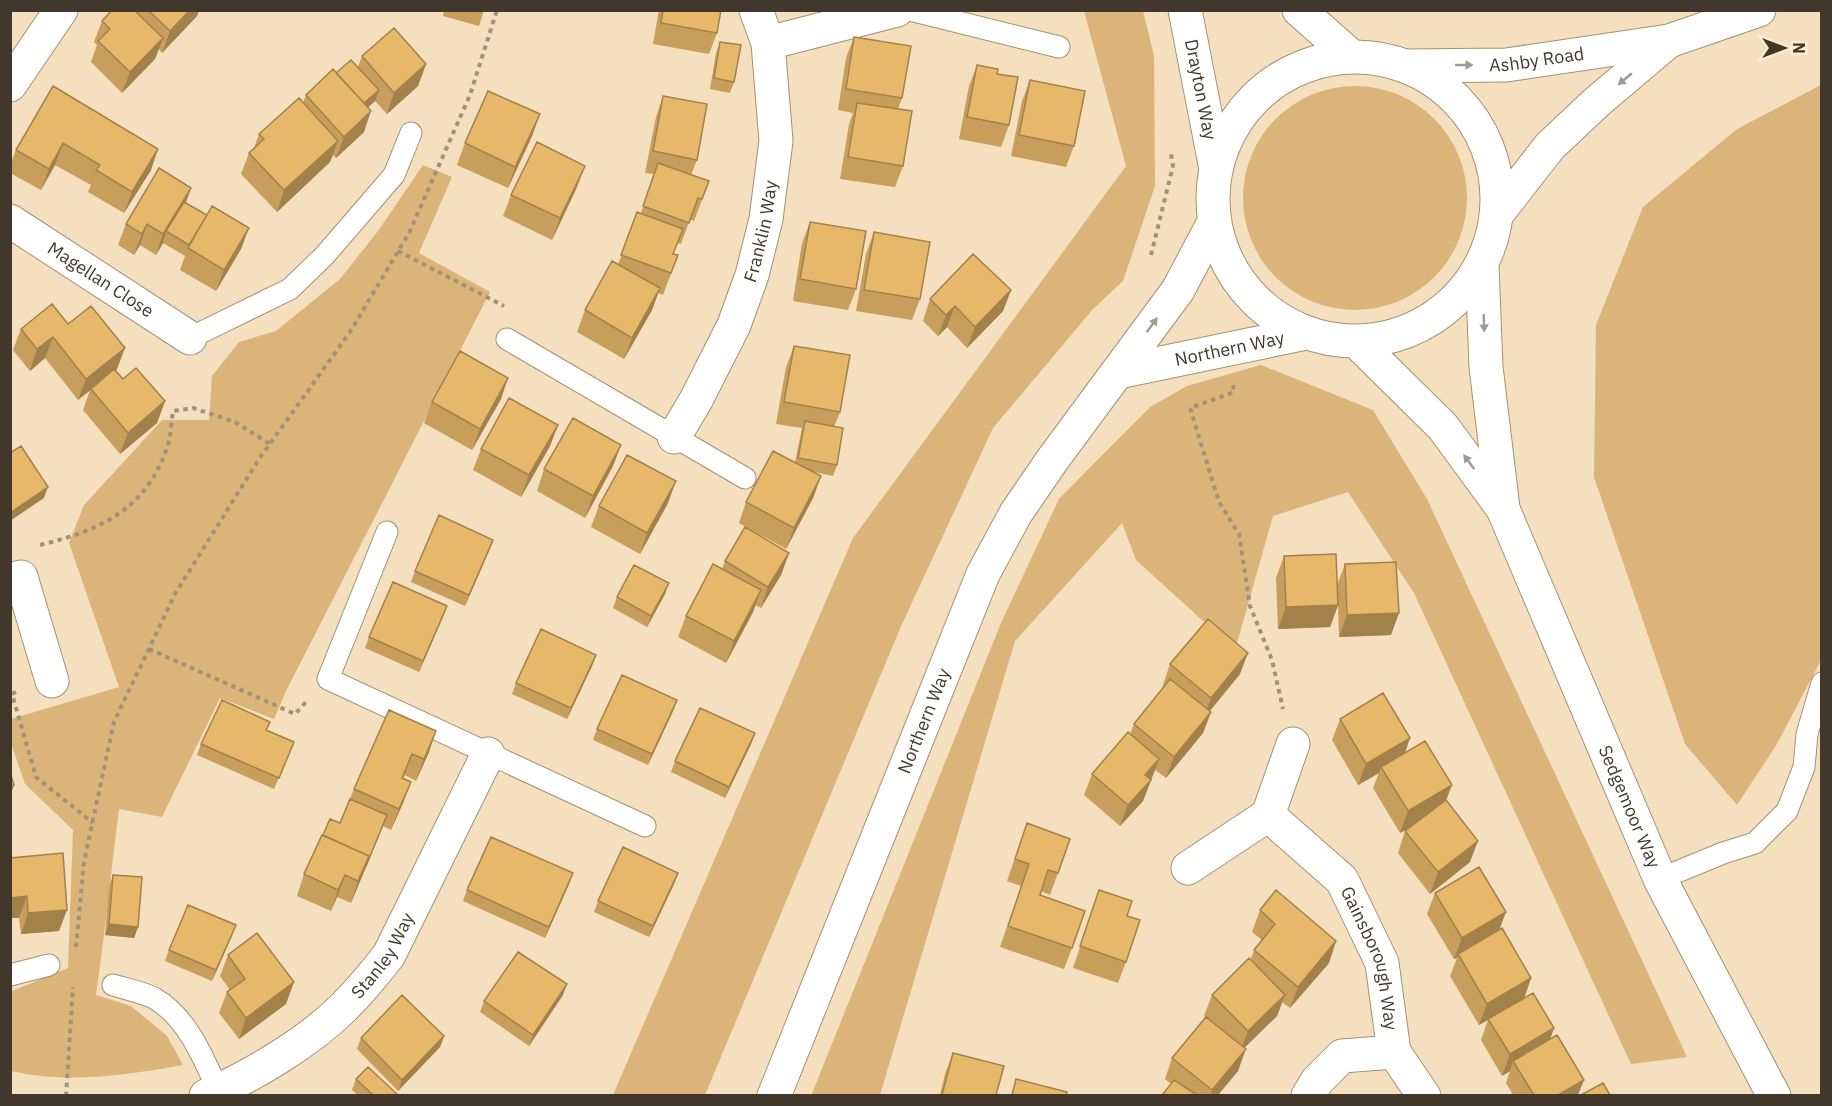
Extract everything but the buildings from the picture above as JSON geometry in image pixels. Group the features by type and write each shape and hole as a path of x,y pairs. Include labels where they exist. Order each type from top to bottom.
{"street":[{"path":"10,85 61,10"},
{"name":"Franklin Way","path":"674,437 696,400 734,325 752,275 766,219 776,141 768,43 756,10"},
{"path":"768,43 897,10"},
{"name":"Drayton Way","path":"1185,10 1216,169"},
{"path":"1299,10 1351,56"},
{"name":"Ashby Road","path":"1405,66 1506,65 1670,41 1759,10"},
{"name":"Ashby Road","path":"1497,214 1550,146 1598,100 1670,41"},
{"path":"1351,56 1387,59 1434,80 1458,99 1484,137 1497,182 1497,214 1492,240 1482,265 1450,305 1407,332 1357,342 1306,333 1263,308 1231,269 1214,222 1213,196 1216,169 1233,125 1263,89 1304,65 1351,56"},
{"name":"Magellan Close","path":"10,220 190,338"},
{"name":"Northern Way","path":"774,1095 983,574 1016,513 1053,459 1178,290 1214,222"},
{"name":"Sedgemoor Way","path":"1482,265 1486,367 1503,509"},
{"name":"Northern Way","path":"1118,372 1306,333"},
{"name":"Sedgemoor Way","path":"1357,342 1443,427 1503,509 1660,879 1774,1095"},
{"path":"16,579 52,681"},
{"path":"1188,868 1268,815 1293,744"},
{"name":"Stanley Way","path":"212,1093 312,1035 344,1007 383,963 488,754"},
{"name":"Gainsborough Way","path":"1268,815 1342,880 1382,963 1394,1052 1424,1095"},
{"path":"1308,1095 1317,1081 1342,1056 1394,1052"}],"lane":[{"path":"910,10 1059,47"},
{"path":"190,338 290,289 325,255 394,175 411,133"},
{"path":"507,339 745,478"},
{"path":"387,532 328,679 645,825"},
{"path":"1660,879 1723,853 1755,843 1787,811 1804,766 1807,734 1821,683"},
{"path":"10,975 49,965"},
{"path":"113,985 153,997 176,1014 202,1055 212,1093"}],"path":[{"path":"76,951 84,862 114,722 175,594 270,444 350,332 409,233 470,95 497,10"},
{"path":"398,251 513,311"},
{"path":"1234,392 1190,408 1219,502 1239,534 1250,606 1272,660 1293,744"},
{"path":"16,579 14,551 49,543 113,519 139,497 156,472 168,446 173,411 193,408 235,422 270,444"},
{"path":"149,649 295,714 328,679"},
{"path":"52,681 12,694 36,777 93,823"},
{"path":"66,1095 73,984"}],"shaded area":[{"path":"1084,11 1143,11 1154,56 1155,186 1123,281 1093,309 993,428 902,624 705,1095 613,1095 853,538 1126,166"},
{"path":"1821,85 1821,660 1777,744 1737,805 1685,744 1594,477 1596,325 1643,207 1737,129"},
{"path":"1355,86 1398,95 1417,105 1434,119 1448,136 1458,155 1467,198 1458,241 1448,260 1434,277 1417,291 1398,301 1355,310 1312,301 1293,291 1276,277 1262,260 1252,241 1243,198 1252,155 1262,136 1276,119 1293,105 1312,95"},
{"path":"423,165 452,177 419,253 490,292 286,691 274,719 220,698 162,817 119,809 96,995 131,1006 167,1036 183,1065 97,1077 54,1077 11,1071 10,992 68,968 73,830 25,784 11,743 11,719 119,687 69,543 84,505 162,420 209,420 212,376 239,342 276,331 340,279 378,231"},
{"path":"1261,365 1373,410 1427,499 1687,1057 1631,1064 1414,593 1348,492 1273,516 1235,650 1136,560 1122,523 1015,641 880,1095 811,1096 1001,623 1059,499 1150,407 1187,386"}]}
